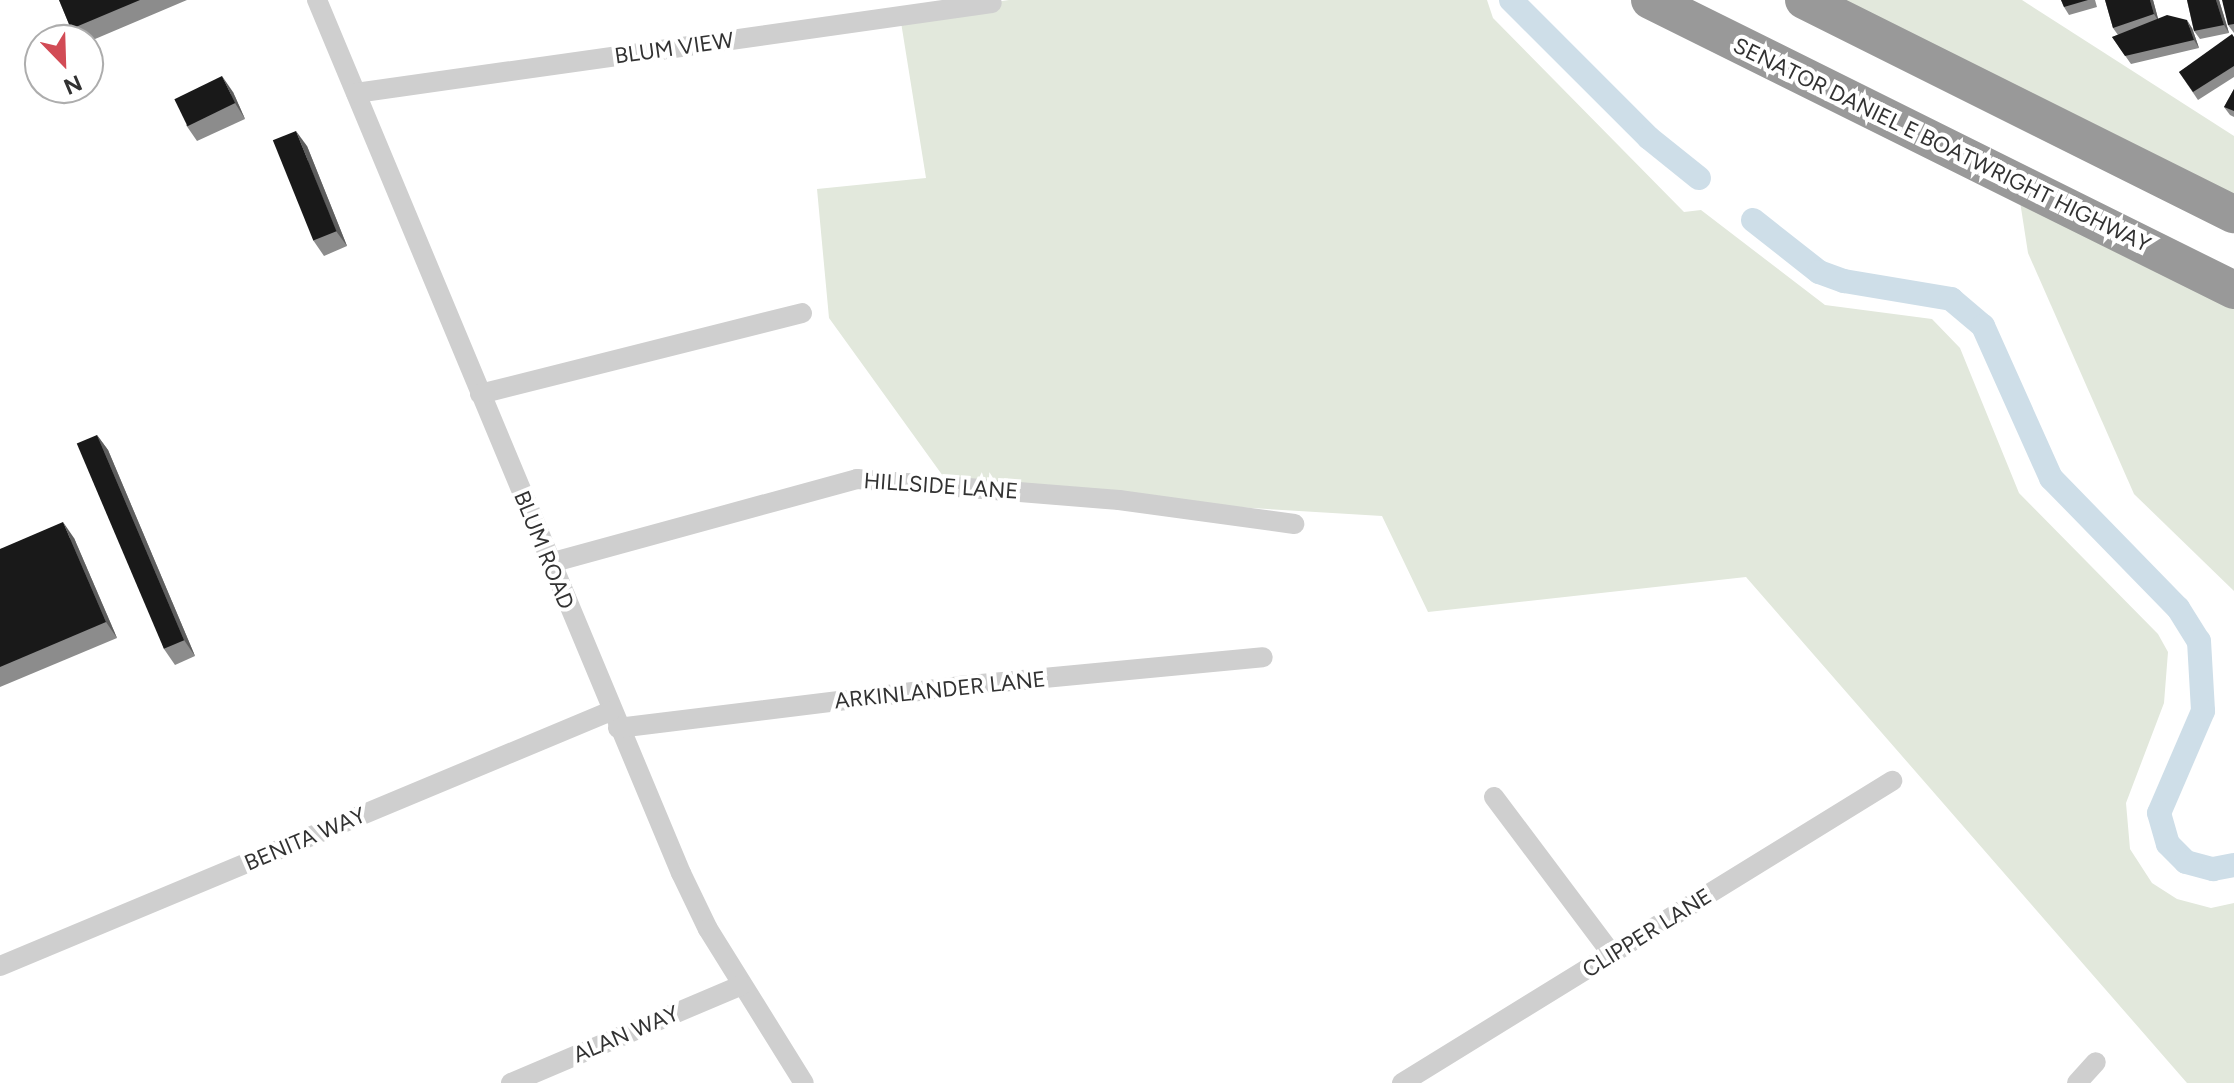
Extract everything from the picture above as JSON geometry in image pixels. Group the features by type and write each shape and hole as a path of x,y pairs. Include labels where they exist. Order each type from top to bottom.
{"highway":[{"name":"SENATOR DANIEL E BOATWRIGHT HIGHWAY","path":"1650,0 2234,290"},
{"path":"1804,0 2234,214"}],"street":[{"name":"BLUM ROAD","path":"317,0 681,873 742,985 804,1083"},
{"name":"BLUM VIEW","path":"356,93 992,3"},
{"path":"480,394 802,313"},
{"name":"HILLSIDE LANE","path":"550,563 857,479 1119,500 1294,524"},
{"name":"ARKINLANDER LANE","path":"615,720 1263,657"},
{"name":"BENITA WAY","path":"0,966 615,720"},
{"name":"CLIPPER LANE","path":"1402,1083 1892,781"},
{"path":"1494,797 1612,954"},
{"name":"ALAN WAY","path":"511,1083 742,985"},
{"path":"2077,1083 2096,1062"}],"shaded area":[{"path":"1009,0 1487,0 1493,18 1684,212 1701,210 1825,305 1932,319 1960,348 2019,493 2158,634 2168,652 2164,703 2126,803 2130,849 2152,883 2177,899 2211,908 2234,903 2234,1083 2187,1083 1746,577 1428,612 1382,516 1119,500 948,483 829,318 817,189 926,178 900,16"},
{"path":"1804,0 2022,0 2234,136 2234,214"},
{"path":"2017,182 2234,290 2234,591 2134,494 2028,253"}],"building":[{"path":"59,0 140,0 83,24 69,24"},
{"path":"2061,0 2088,0 2064,7"},
{"path":"2105,0 2150,0 2154,14 2113,28"},
{"path":"2187,0 2216,0 2224,25 2194,31"},
{"path":"2222,0 2234,0 2234,24 2228,25"},
{"path":"2167,15 2187,20 2194,40 2125,56 2112,37"},
{"path":"2232,34 2234,66 2193,92 2179,72"},
{"path":"222,76 235,103 188,126 174,99"},
{"path":"2234,89 2234,111 2224,107"},
{"path":"296,131 336,231 313,241 273,140"},
{"path":"97,435 184,640 164,649 77,444"},
{"path":"63,522 106,622 0,667 0,549"}],"waterway":[{"path":"1511,0 1649,138 1699,178"},
{"path":"1753,220 1819,272 1844,281 1951,299 1983,326 2051,478 2178,608 2199,641 2203,711 2159,813 2168,844 2186,862 2213,869 2234,865"}]}
